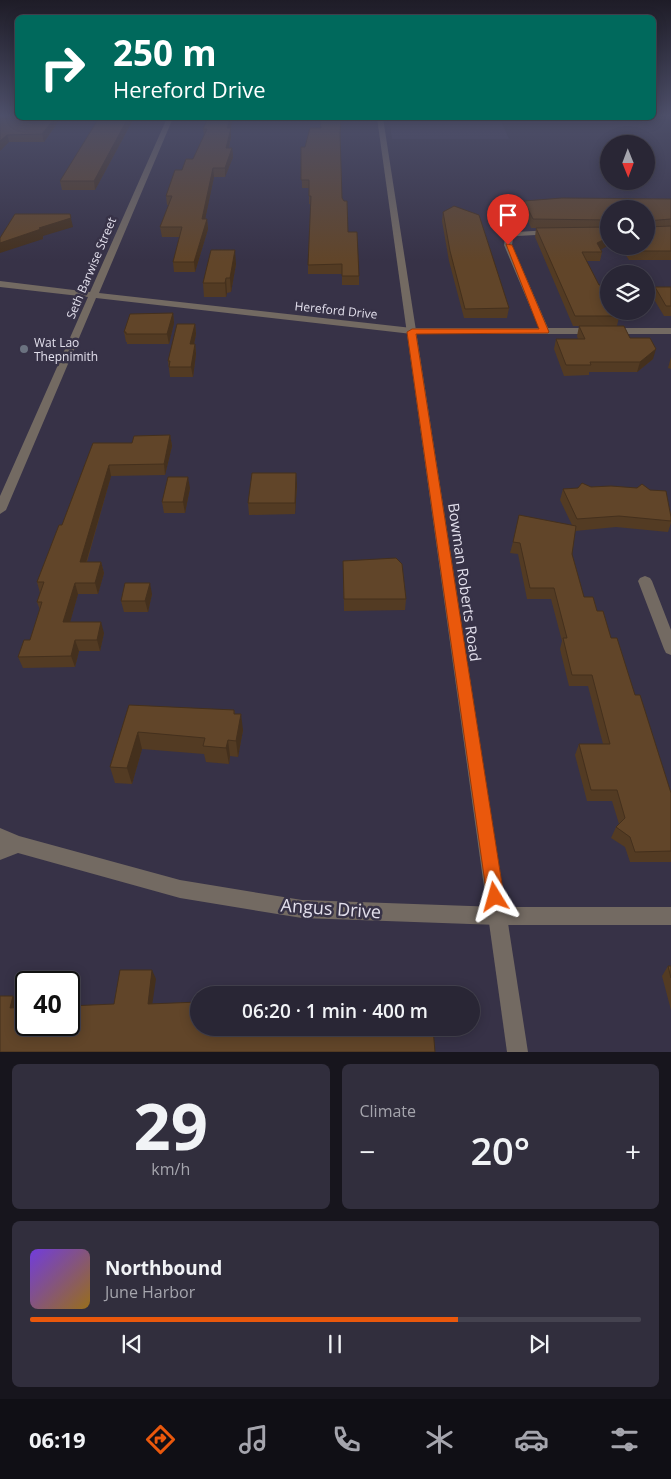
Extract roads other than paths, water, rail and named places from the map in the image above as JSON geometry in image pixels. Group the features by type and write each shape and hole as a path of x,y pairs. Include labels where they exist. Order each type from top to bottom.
{"street":[{"name":"Seth Barwise Street","path":"0,510 150,163"},
{"name":"Bowman Roberts Road","path":"387,163 518,1052"},
{"path":"545,332 508,245 509,238 515,234 563,232"},
{"name":"Hereford Drive","path":"0,284 412,332 671,331"},
{"path":"645,580 671,649"},
{"name":"Angus Drive","path":"6,844 180,889 302,909 498,916 671,916"}],"place":[{"name":"Wat Lao Thepnimith","path":"24,349"}]}
